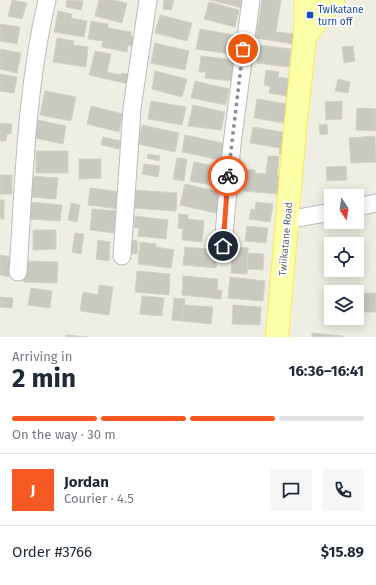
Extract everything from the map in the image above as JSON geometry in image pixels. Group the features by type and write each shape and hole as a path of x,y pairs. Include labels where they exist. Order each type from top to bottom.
{"main road":[{"name":"Twiikatane Road","path":"276,337 286,220 305,36 306,0"},
{"path":"305,36 333,0"}],"street":[{"path":"18,272 31,94 47,0"},
{"path":"122,256 132,108 148,0"},
{"path":"223,246 232,144 251,0"},
{"path":"364,205 376,203"},
{"path":"286,220 324,213"}],"building":[{"path":"12,0 27,3 22,19 8,16"},
{"path":"67,0 83,1 81,10 66,7"},
{"path":"99,0 113,0 127,3 122,23 95,16"},
{"path":"164,0 174,0 171,10 163,9"},
{"path":"210,0 245,0 243,8"},
{"path":"262,0 281,0 276,32 295,34 293,44 256,38"},
{"path":"209,2 239,10 235,27 204,19"},
{"path":"58,11 72,14 71,18 87,21 84,37 54,32"},
{"path":"160,15 192,23 187,41 155,33"},
{"path":"91,21 108,24 108,28 131,32 131,36 137,37 135,46 128,45 127,52 102,47 103,41 88,39"},
{"path":"0,24 20,27 17,44 0,41"},
{"path":"200,29 234,35 231,54 196,49"},
{"path":"57,38 74,41 73,45 88,47 86,67 53,62"},
{"path":"155,43 189,51 185,70 151,63"},
{"path":"260,45 291,49 289,67 257,63"},
{"path":"353,46 355,61 344,63 342,47"},
{"path":"0,49 21,53 17,73 0,69"},
{"path":"95,51 111,54 107,72 121,75 121,73 130,74 128,84 89,75"},
{"path":"201,56 234,60 232,81 205,78 206,72 199,72"},
{"path":"266,70 279,72 278,77 290,79 287,96 269,93 270,86 264,85"},
{"path":"155,71 187,79 182,97 152,89"},
{"path":"0,74 17,77 14,93 0,91"},
{"path":"338,79 350,82 348,93 335,91"},
{"path":"195,81 229,89 226,105 191,98"},
{"path":"45,91 76,97 71,121 40,115"},
{"path":"257,99 287,104 284,123 254,118"},
{"path":"151,101 186,107 182,125 148,119"},
{"path":"342,101 342,119 326,120 325,102"},
{"path":"193,105 225,112 221,130 188,126"},
{"path":"91,106 123,114 119,132 87,124"},
{"path":"357,108 376,109 376,131 356,130"},
{"path":"33,119 66,126 63,144 30,137"},
{"path":"0,123 12,124 11,134 7,134 6,141 0,141"},
{"path":"327,124 328,134 320,135 319,125"},
{"path":"142,125 179,133 175,152 138,144"},
{"path":"253,127 294,134 290,156 279,154 280,148 250,143"},
{"path":"185,135 227,144 224,161 182,152"},
{"path":"375,136 376,162 351,163 349,138"},
{"path":"103,137 121,141 119,149 101,145"},
{"path":"36,151 68,151 68,173 36,173"},
{"path":"148,154 160,156 159,161 147,158"},
{"path":"268,156 279,156 277,176 280,176 278,194 244,191 246,169 255,170 255,173 266,174"},
{"path":"177,158 187,159 184,181 173,179"},
{"path":"79,159 101,159 101,178 79,179"},
{"path":"194,162 225,168 221,187 190,181"},
{"path":"144,164 160,166 158,177 142,174"},
{"path":"346,166 347,180 327,181 326,167"},
{"path":"0,175 12,175 12,194 0,194"},
{"path":"31,176 58,178 56,199 29,197"},
{"path":"185,184 224,193 220,214 180,205"},
{"path":"90,188 121,192 118,209 88,205"},
{"path":"133,190 177,193 176,211 132,208"},
{"path":"0,200 4,200 4,219 0,219"},
{"path":"31,202 62,205 60,221 30,219"},
{"path":"256,202 273,204 270,222 249,219 251,209 255,210"},
{"path":"71,203 80,205 77,222 68,220"},
{"path":"92,209 117,211 114,233 90,230"},
{"path":"179,214 188,215 188,219 204,221 202,242 182,240 183,229 178,228"},
{"path":"135,216 168,220 166,239 138,236 139,228 134,228"},
{"path":"247,226 268,228 266,243 245,241"},
{"path":"33,230 56,230 56,249 33,250"},
{"path":"75,233 84,234 81,254 72,252"},
{"path":"98,240 110,242 109,261 96,259"},
{"path":"129,240 138,241 137,254 128,253"},
{"path":"140,242 156,244 156,247 174,250 171,268 138,264"},
{"path":"185,247 218,250 216,268 183,265"},
{"path":"232,247 248,248 247,274 231,273"},
{"path":"248,253 264,254 263,270 247,269"},
{"path":"0,255 11,257 9,277 0,275"},
{"path":"24,261 58,262 57,283 23,282"},
{"path":"137,271 170,274 169,295 135,292"},
{"path":"183,276 218,279 217,290 222,290 221,299 182,295"},
{"path":"230,277 265,281 263,301 228,298"},
{"path":"99,285 113,287 109,315 80,311 83,292 98,295"},
{"path":"31,288 52,291 50,308 28,305"},
{"path":"376,293 376,312 364,312 364,294"},
{"path":"142,296 164,298 162,316 140,314"},
{"path":"0,297 13,298 12,308 0,307"},
{"path":"174,298 185,299 182,321 172,320"},
{"path":"184,305 213,307 211,324 182,321"},
{"path":"233,305 261,307 260,325 232,324"},
{"path":"312,333 343,336 343,337 312,337"},
{"path":"66,335 88,337 66,337"}],"way so far":[{"path":"228,176 243,49"}],"place":[{"name":"Twikatane turn off","path":"310,15"}],"route":[{"path":"223,246 228,176"}]}
